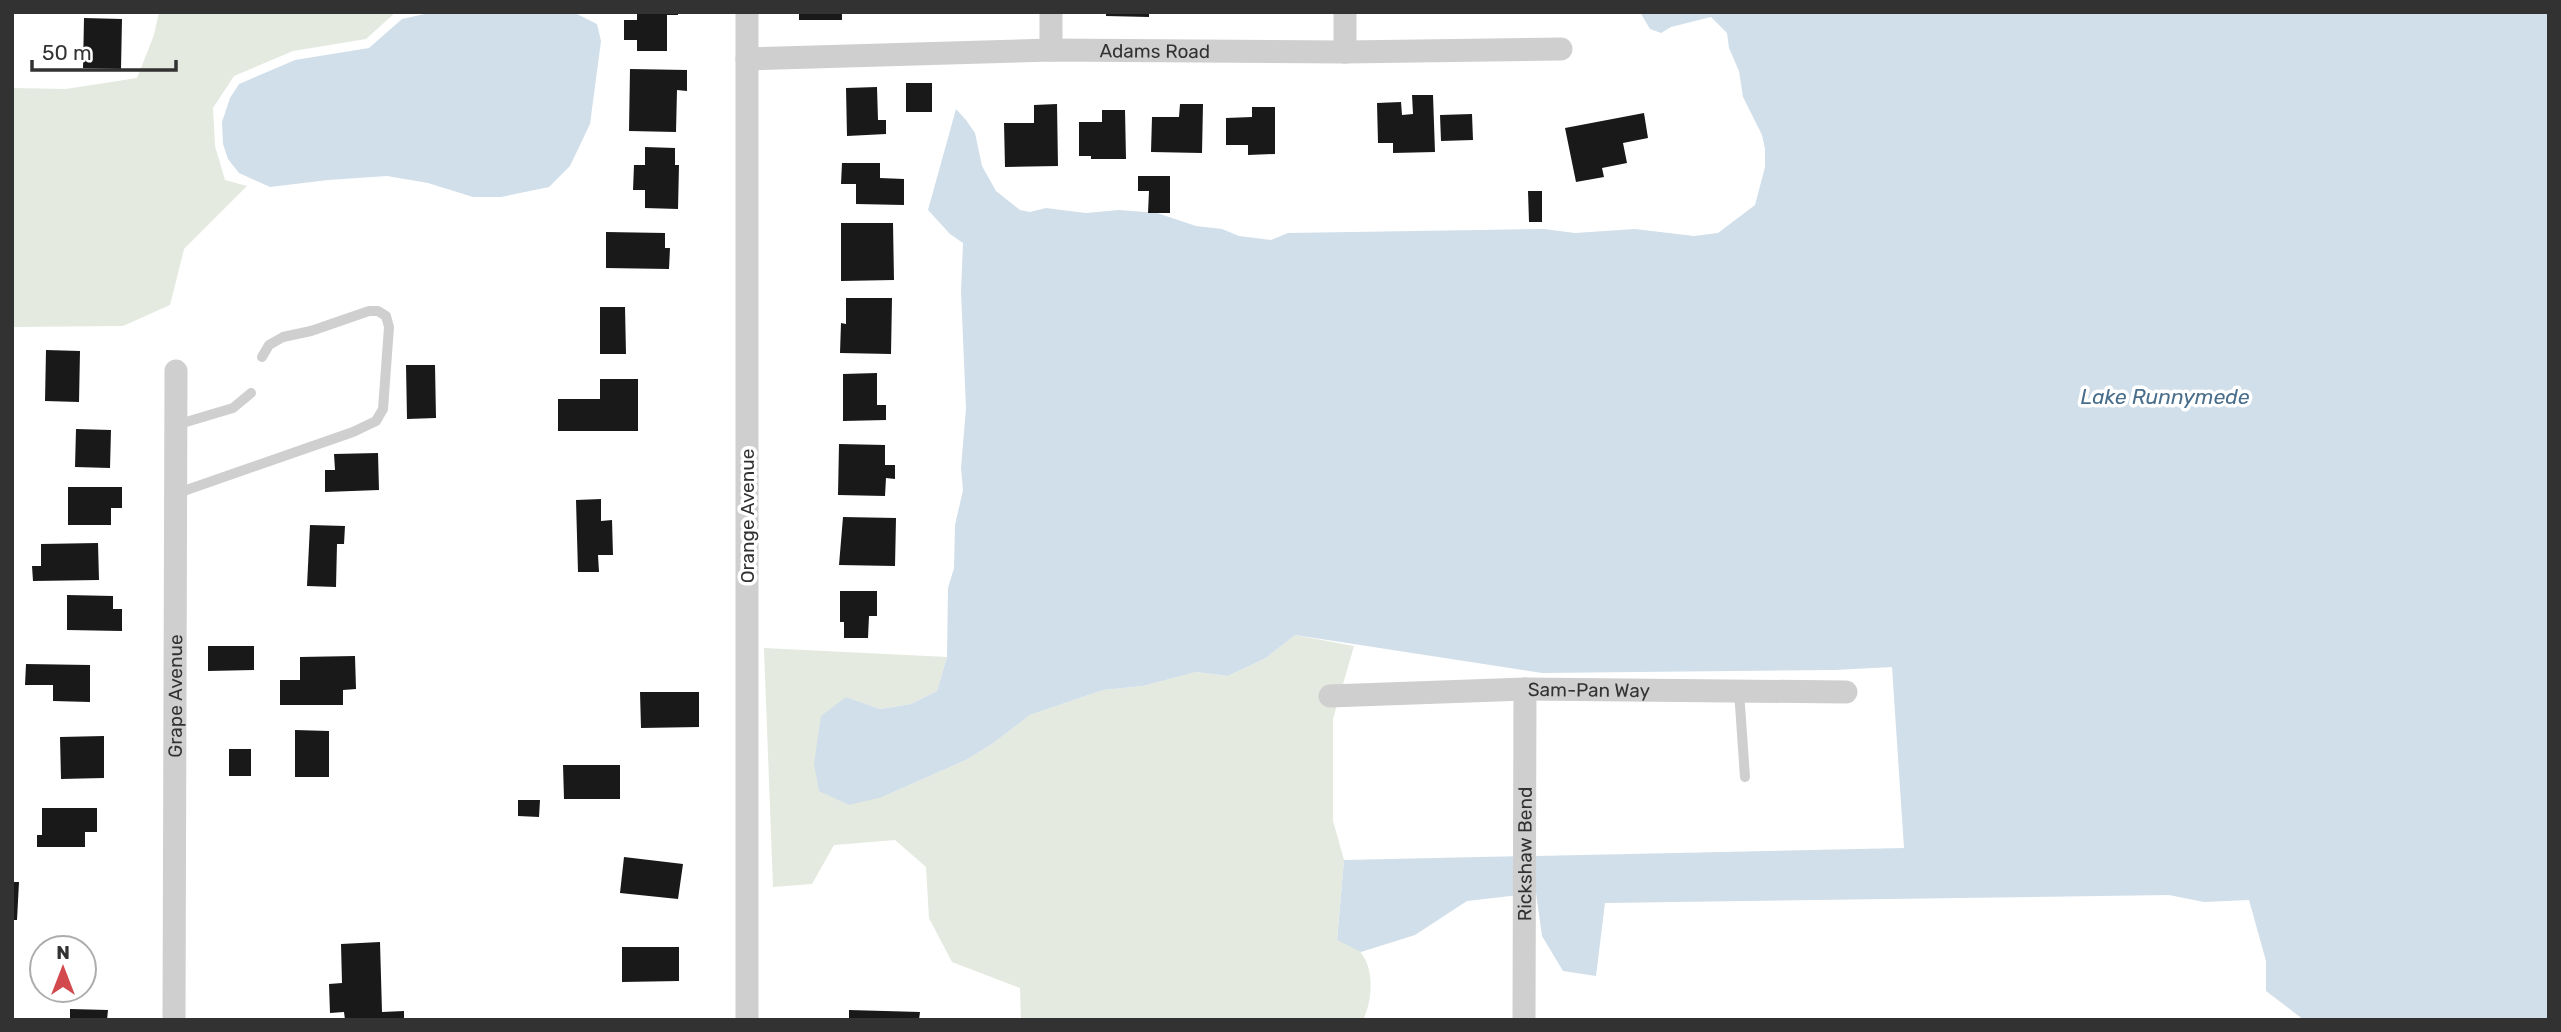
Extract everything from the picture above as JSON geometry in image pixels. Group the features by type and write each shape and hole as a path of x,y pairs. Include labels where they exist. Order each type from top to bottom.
{"street":[{"name":"Orange Avenue","path":"747,12 747,1020"},
{"path":"1051,12 1051,50"},
{"path":"1345,12 1345,52"},
{"name":"Adams Road","path":"747,59 1051,50 1345,52 1561,49"},
{"name":"Grape Avenue","path":"174,1020 176,371"},
{"name":"Sam-Pan Way","path":"1330,696 1524,689 1846,692"},
{"name":"Rickshaw Bend","path":"1524,689 1524,1020"}],"lane":[{"path":"175,494 354,432 376,421 383,409 389,327 386,316 378,311 369,311 311,331 283,337 269,345 262,357"},
{"path":"176,425 233,408 251,393"},
{"path":"1739,691 1745,777"}],"shaded area":[{"path":"159,12 396,12 366,39 293,51 234,76 213,108 215,146 225,180 247,186 184,249 170,305 123,326 12,327 12,88 66,89 137,78 154,35"},
{"path":"1295,635 1354,646 1333,719 1333,821 1344,860 1337,939 1359,951 1368,968 1371,986 1363,1020 1021,1020 1020,988 952,962 929,918 926,867 895,840 834,845 812,884 773,887 764,648 947,657 937,691 911,704 880,709 846,697 882,797 966,760 1030,715 1103,690 1143,686 1196,672 1228,676 1266,658"}],"water":[{"path":"434,12 573,12 597,24 601,41 590,124 570,166 549,187 501,197 473,197 428,183 387,176 270,187 239,173 228,159 223,144 222,122 230,98 239,84 295,60 369,48 402,19"},
{"name":"Lake Runnymede","path":"1640,12 2549,12 2549,1020 2304,1020 2266,991 2266,961 2249,900 2204,902 2169,895 1605,903 1596,976 1563,971 1542,936 1536,893 1467,901 1415,935 1361,952 1337,940 1344,860 1904,848 1892,667 1542,673 1295,635 1266,658 1228,676 1196,672 1143,686 1103,690 1030,715 966,760 882,797 849,805 819,791 814,764 821,716 846,697 880,709 911,704 937,691 947,657 948,588 954,568 955,525 963,490 961,468 966,408 961,292 963,243 950,234 928,210 956,109 975,133 982,166 996,191 1020,210 1030,212 1046,208 1086,213 1119,210 1157,213 1196,226 1271,240 1288,233 1544,229 1575,233 1635,229 1694,236 1718,233 1755,205 1765,167 1762,135 1743,97 1739,71 1729,48 1727,33 1711,17 1671,27 1661,33 1650,29"}],"building":[{"path":"637,12 678,12 678,15 667,15 667,51 637,51 637,40 624,40 624,20 637,20"},
{"path":"799,12 842,12 842,20 799,20"},
{"path":"1106,12 1149,12 1149,17 1106,16"},
{"path":"84,18 122,19 121,69 83,68"},
{"path":"630,69 687,70 687,91 677,90 676,132 629,131"},
{"path":"906,83 932,83 932,112 906,112"},
{"path":"877,87 878,120 886,120 886,134 847,136 846,88"},
{"path":"1412,95 1433,95 1435,152 1393,153 1393,143 1378,143 1377,103 1401,102 1402,115 1413,114"},
{"path":"1057,104 1058,166 1005,167 1004,123 1034,123 1034,105"},
{"path":"1180,104 1203,104 1202,153 1151,152 1152,117 1179,117"},
{"path":"1252,107 1275,107 1275,154 1248,155 1248,145 1226,145 1226,118 1252,117"},
{"path":"1102,110 1125,110 1126,159 1091,159 1091,156 1079,156 1079,122 1102,122"},
{"path":"1644,113 1648,138 1623,143 1627,163 1602,168 1604,177 1576,182 1565,128"},
{"path":"1472,114 1473,140 1441,141 1440,115"},
{"path":"645,147 675,148 675,165 679,165 678,209 645,208 645,190 633,190 634,165 645,165"},
{"path":"842,163 880,163 880,178 904,179 904,205 856,204 856,184 841,184"},
{"path":"1138,176 1170,176 1170,213 1148,213 1149,191 1138,191"},
{"path":"1528,191 1542,191 1542,222 1529,222"},
{"path":"841,223 893,223 894,280 841,281"},
{"path":"606,232 665,233 665,248 670,248 669,269 606,268"},
{"path":"846,298 892,298 891,354 840,353 841,323 846,324"},
{"path":"600,307 625,307 626,354 600,354"},
{"path":"46,350 80,351 79,402 45,401"},
{"path":"406,365 435,365 436,418 407,419"},
{"path":"877,373 877,405 886,405 886,420 843,421 843,374"},
{"path":"600,379 638,379 638,431 558,431 558,399 600,399"},
{"path":"76,429 111,430 110,468 75,467"},
{"path":"839,444 885,445 885,465 895,465 895,479 886,478 885,496 838,495"},
{"path":"378,453 379,490 325,492 325,470 335,470 334,454"},
{"path":"68,487 122,487 122,508 111,508 111,525 68,525"},
{"path":"601,499 601,521 612,520 613,555 598,555 599,572 578,572 576,500"},
{"path":"843,517 896,518 895,566 839,565"},
{"path":"310,525 345,526 344,544 337,544 336,587 307,586"},
{"path":"98,543 99,580 33,581 32,566 41,566 41,544"},
{"path":"840,591 877,591 877,616 869,616 868,638 844,638 844,622 840,622"},
{"path":"67,595 113,596 113,609 122,609 122,631 67,630"},
{"path":"208,646 254,646 254,670 208,671"},
{"path":"355,656 356,689 343,690 343,705 280,705 280,680 300,680 300,657"},
{"path":"26,664 90,665 90,702 53,701 53,685 25,685"},
{"path":"640,692 699,692 699,727 641,728"},
{"path":"295,730 329,731 329,777 295,777"},
{"path":"104,736 104,778 61,779 60,737"},
{"path":"229,749 251,749 251,776 229,776"},
{"path":"563,765 620,765 620,799 564,799"},
{"path":"518,800 540,800 539,817 518,816"},
{"path":"42,808 97,808 97,832 85,832 85,847 37,847 37,835 42,835"},
{"path":"624,857 683,864 678,899 620,893"},
{"path":"12,882 19,882 17,920 12,920"},
{"path":"380,942 382,1012 404,1011 404,1020 345,1020 344,1012 330,1013 329,984 342,983 341,944"},
{"path":"622,947 679,947 679,981 622,982"},
{"path":"70,1009 108,1010 107,1020 70,1020"},
{"path":"849,1010 920,1012 919,1020 849,1020"}]}
